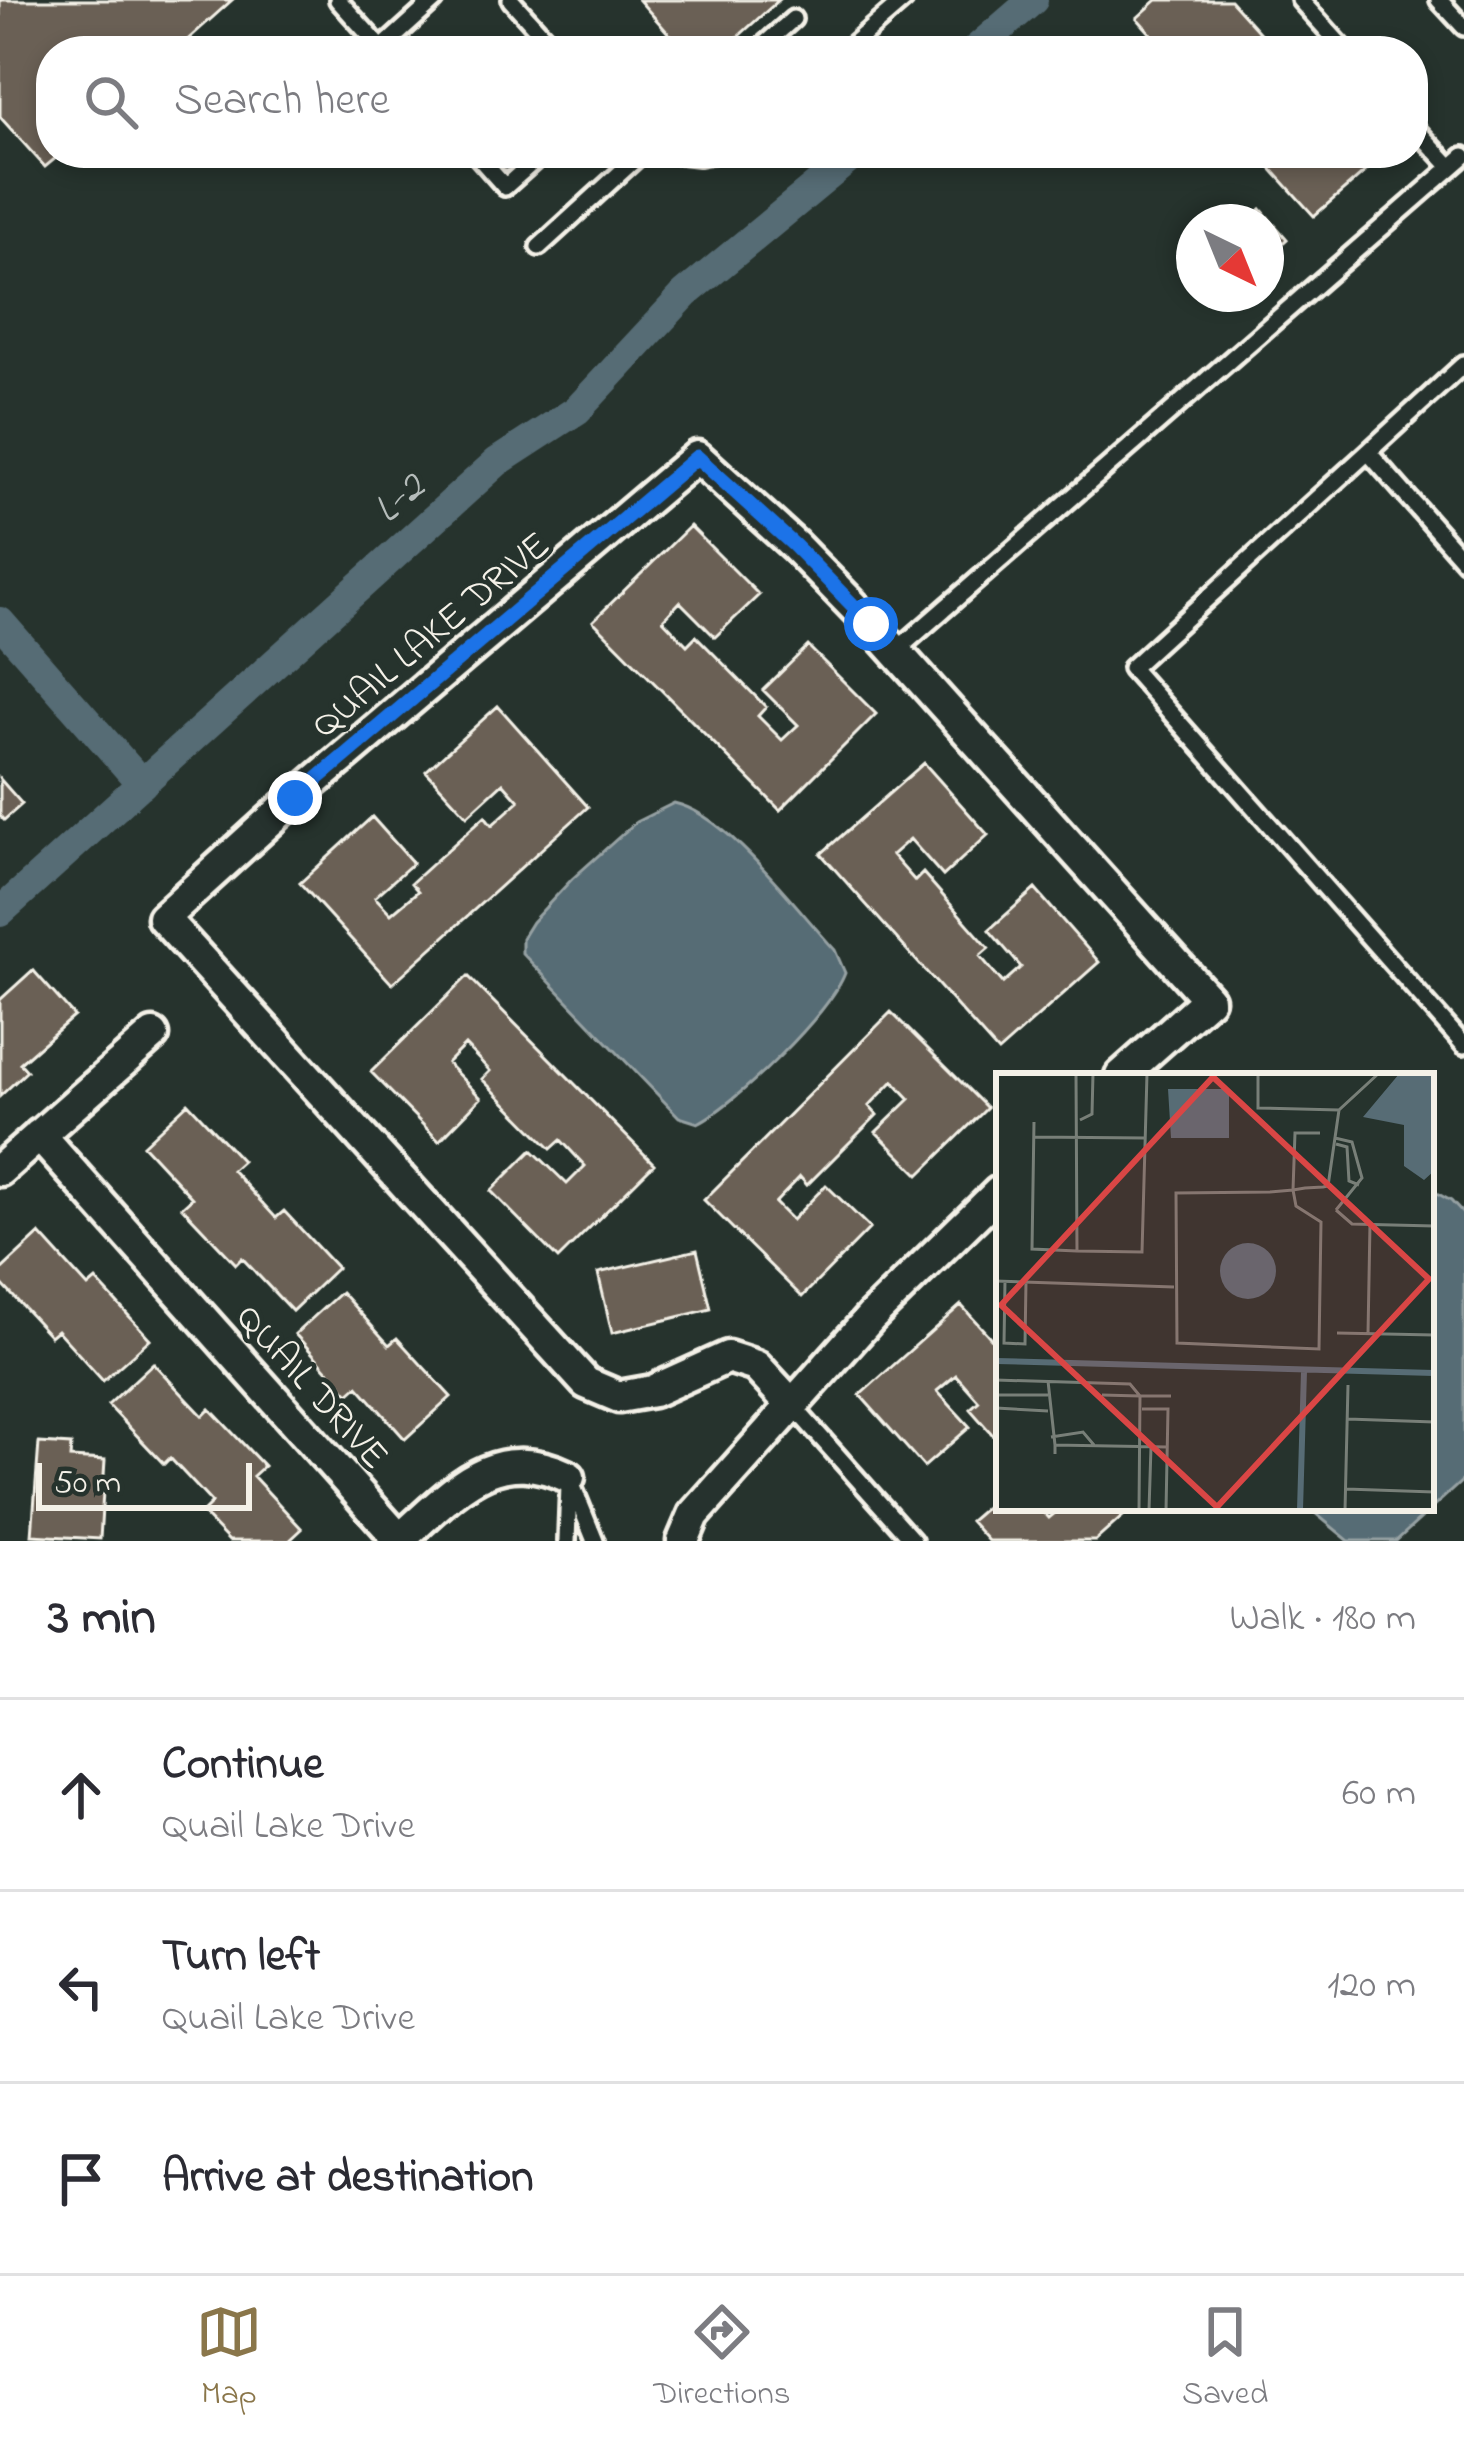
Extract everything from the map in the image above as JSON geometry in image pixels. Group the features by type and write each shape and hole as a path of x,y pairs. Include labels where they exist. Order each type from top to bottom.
{"street":[{"name":"QUAIL LAKE DRIVE","path":"793,1406 756,1366 728,1357 652,1391 619,1397 586,1384 163,918 295,798 697,457 794,545 896,651 1208,999 1123,1073"},
{"path":"0,1170 153,1035"},
{"name":"QUAIL DRIVE","path":"39,1135 398,1540 485,1470 528,1463 569,1477"},
{"path":"683,1541 694,1515 871,1317 996,1195"}],"lane":[{"path":"338,0 370,36"},
{"path":"398,36 435,0"},
{"path":"511,0 543,36"},
{"path":"862,36 904,0"},
{"path":"1300,0 1332,36"},
{"path":"1439,0 1464,27"},
{"path":"774,36 794,19"},
{"path":"896,651 1457,162 1428,138"},
{"path":"488,168 505,187 526,168"},
{"path":"539,247 626,168"},
{"path":"1464,364 1131,668 1464,1045"},
{"path":"1368,452 1464,560"},
{"path":"793,1406 913,1541"},
{"path":"567,1541 569,1477"},
{"path":"569,1477 596,1541"}],"water":[{"path":"674,803 695,811 738,843 835,950 845,973 821,1010 780,1056 698,1123 679,1117 522,953 522,938 532,922 572,879 636,822"},
{"path":"1434,1192 1464,1215 1464,1479 1434,1506"},
{"path":"1313,1511 1429,1511 1396,1541 1349,1541"}],"building":[{"path":"0,0 232,0 192,36 36,36 36,157 0,117"},
{"path":"639,0 779,0 739,36 671,36"},
{"path":"1157,0 1230,0 1262,36 1153,36 1137,18"},
{"path":"1271,168 1369,168 1314,216"},
{"path":"690,526 759,595 715,637 680,602 663,620 687,645 696,636 766,707 758,716 782,740 798,725 763,690 808,646 876,714 780,810 593,621"},
{"path":"498,706 588,807 392,984 300,883 372,817 413,863 375,897 391,914 418,891 411,883 485,816 492,825 519,801 503,783 467,816 426,771"},
{"path":"924,763 988,835 943,876 910,839 892,855 915,881 923,873 989,948 980,956 1003,983 1021,967 989,930 1035,889 1099,962 998,1052 821,854"},
{"path":"0,779 22,804 4,820 0,816"},
{"path":"33,970 74,1016 20,1063 27,1071 0,1096 0,1000"},
{"path":"468,976 654,1164 558,1259 491,1191 532,1150 567,1184 585,1166 561,1140 551,1149 482,1079 490,1071 465,1045 447,1063 481,1098 439,1141 371,1072"},
{"path":"891,1012 987,1108 919,1175 876,1132 910,1099 893,1081 869,1106 877,1115 807,1185 800,1177 775,1203 792,1220 826,1185 870,1228 802,1297 704,1200"},
{"path":"188,1103 242,1161 232,1170 276,1218 284,1211 337,1268 292,1311 242,1258 236,1264 182,1207 192,1198 143,1145"},
{"path":"40,1234 88,1287 96,1280 150,1339 103,1381 57,1330 50,1336 0,1282 0,1271"},
{"path":"697,1250 711,1309 612,1333 598,1273"},
{"path":"341,1292 389,1345 397,1338 451,1397 405,1439 358,1386 349,1394 295,1334"},
{"path":"961,1305 996,1344 996,1439 970,1409 979,1401 956,1375 937,1391 970,1427 924,1467 860,1395"},
{"path":"153,1363 203,1416 210,1409 264,1466 253,1476 302,1529 289,1541 229,1541 202,1513 212,1503 170,1458 164,1464 108,1405"},
{"path":"39,1443 71,1445 70,1458 105,1460 100,1539 32,1535"},
{"path":"996,1499 996,1511 1043,1511 1049,1518 1057,1511 1129,1511 1095,1541 988,1541 970,1521"}],"waterway":[{"name":"L-2","path":"991,36 1033,0"},
{"name":"L-2","path":"0,912 497,462 577,410 685,294 838,168"},
{"path":"0,622 142,784"}],"route":[{"path":"295,798 697,457 794,545 871,624"}]}
